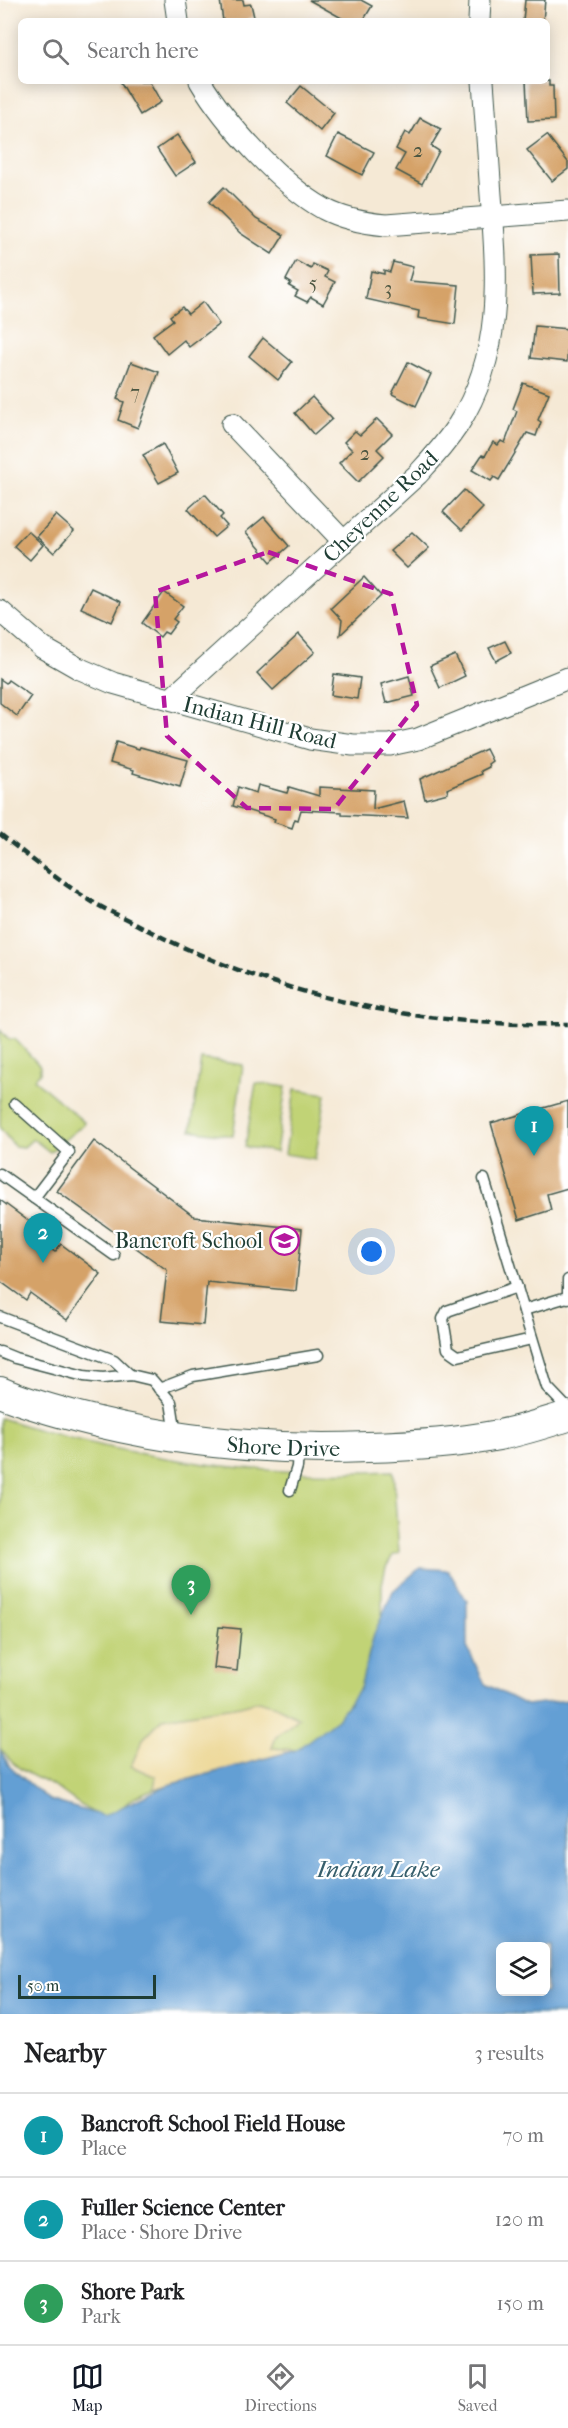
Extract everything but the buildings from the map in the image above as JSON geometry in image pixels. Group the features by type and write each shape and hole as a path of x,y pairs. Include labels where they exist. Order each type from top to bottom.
{"main road":[{"name":"Shore Drive","path":"0,1392 45,1408 125,1430 176,1438 298,1448 412,1447 494,1436 568,1416"}],"street":[{"path":"175,0 178,18"},
{"path":"479,18 480,0"},
{"path":"202,84 223,114 274,169 310,200 338,215 386,225 568,211"},
{"name":"Cheyenne Road","path":"171,699 417,474 441,449 459,423 483,370 495,312 497,282 483,84"},
{"path":"232,424 344,542"},
{"name":"Indian Hill Road","path":"0,611 43,648 70,664 113,683 310,738 353,745 390,745 417,738 568,678"}],"lane":[{"path":"15,1104 69,1152 34,1198"},
{"path":"0,1174 114,1255"},
{"path":"484,1179 547,1387 568,1409"},
{"path":"524,1310 567,1298 568,1280"},
{"path":"517,1287 447,1311 443,1319 448,1349 458,1356 532,1339"},
{"path":"0,1317 114,1360 130,1375"},
{"path":"0,1352 84,1377 104,1378 130,1375 152,1380 171,1401 176,1438"},
{"path":"159,1389 193,1376 318,1355"},
{"path":"290,1490 297,1467 298,1448"}],"highlighted area":[{"path":"268,552 391,594 417,705 334,809 247,808 167,736 155,592"}],"green space":[{"path":"0,1030 9,1039 15,1039 40,1066 40,1073 34,1079 85,1123 50,1152 33,1139 24,1147 14,1146 0,1128"},
{"path":"201,1059 243,1065 233,1136 191,1130"},
{"path":"256,1083 286,1087 276,1152 245,1147"},
{"path":"295,1089 326,1094 315,1159 285,1154"},
{"path":"0,1418 96,1445 194,1463 293,1471 393,1471 399,1553 393,1555 386,1567 382,1584 382,1623 379,1645 352,1708 299,1750 148,1791 130,1800 109,1820 90,1811 14,1764 0,1748"}],"sand":[{"path":"258,1701 276,1706 299,1718 276,1737 272,1748 296,1750 154,1789 156,1777 131,1766 143,1739 163,1718"}],"water":[{"name":"Indian Lake","path":"420,1568 448,1570 467,1601 467,1647 485,1684 526,1705 568,1700 568,2014 0,2014 0,1750 10,1767 49,1800 103,1816 168,1785 296,1750 337,1719 360,1688 374,1634 393,1591"}],"railway":[{"path":"0,834 56,878 102,907 187,949 292,988 400,1013 512,1024 568,1024"}],"place":[{"name":"Bancroft School Field House","path":"534,1156"},
{"name":"Bancroft School","path":"284,1240"},
{"name":"Fuller Science Center","path":"43,1263"},
{"name":"Shore Park","path":"191,1615"}]}
